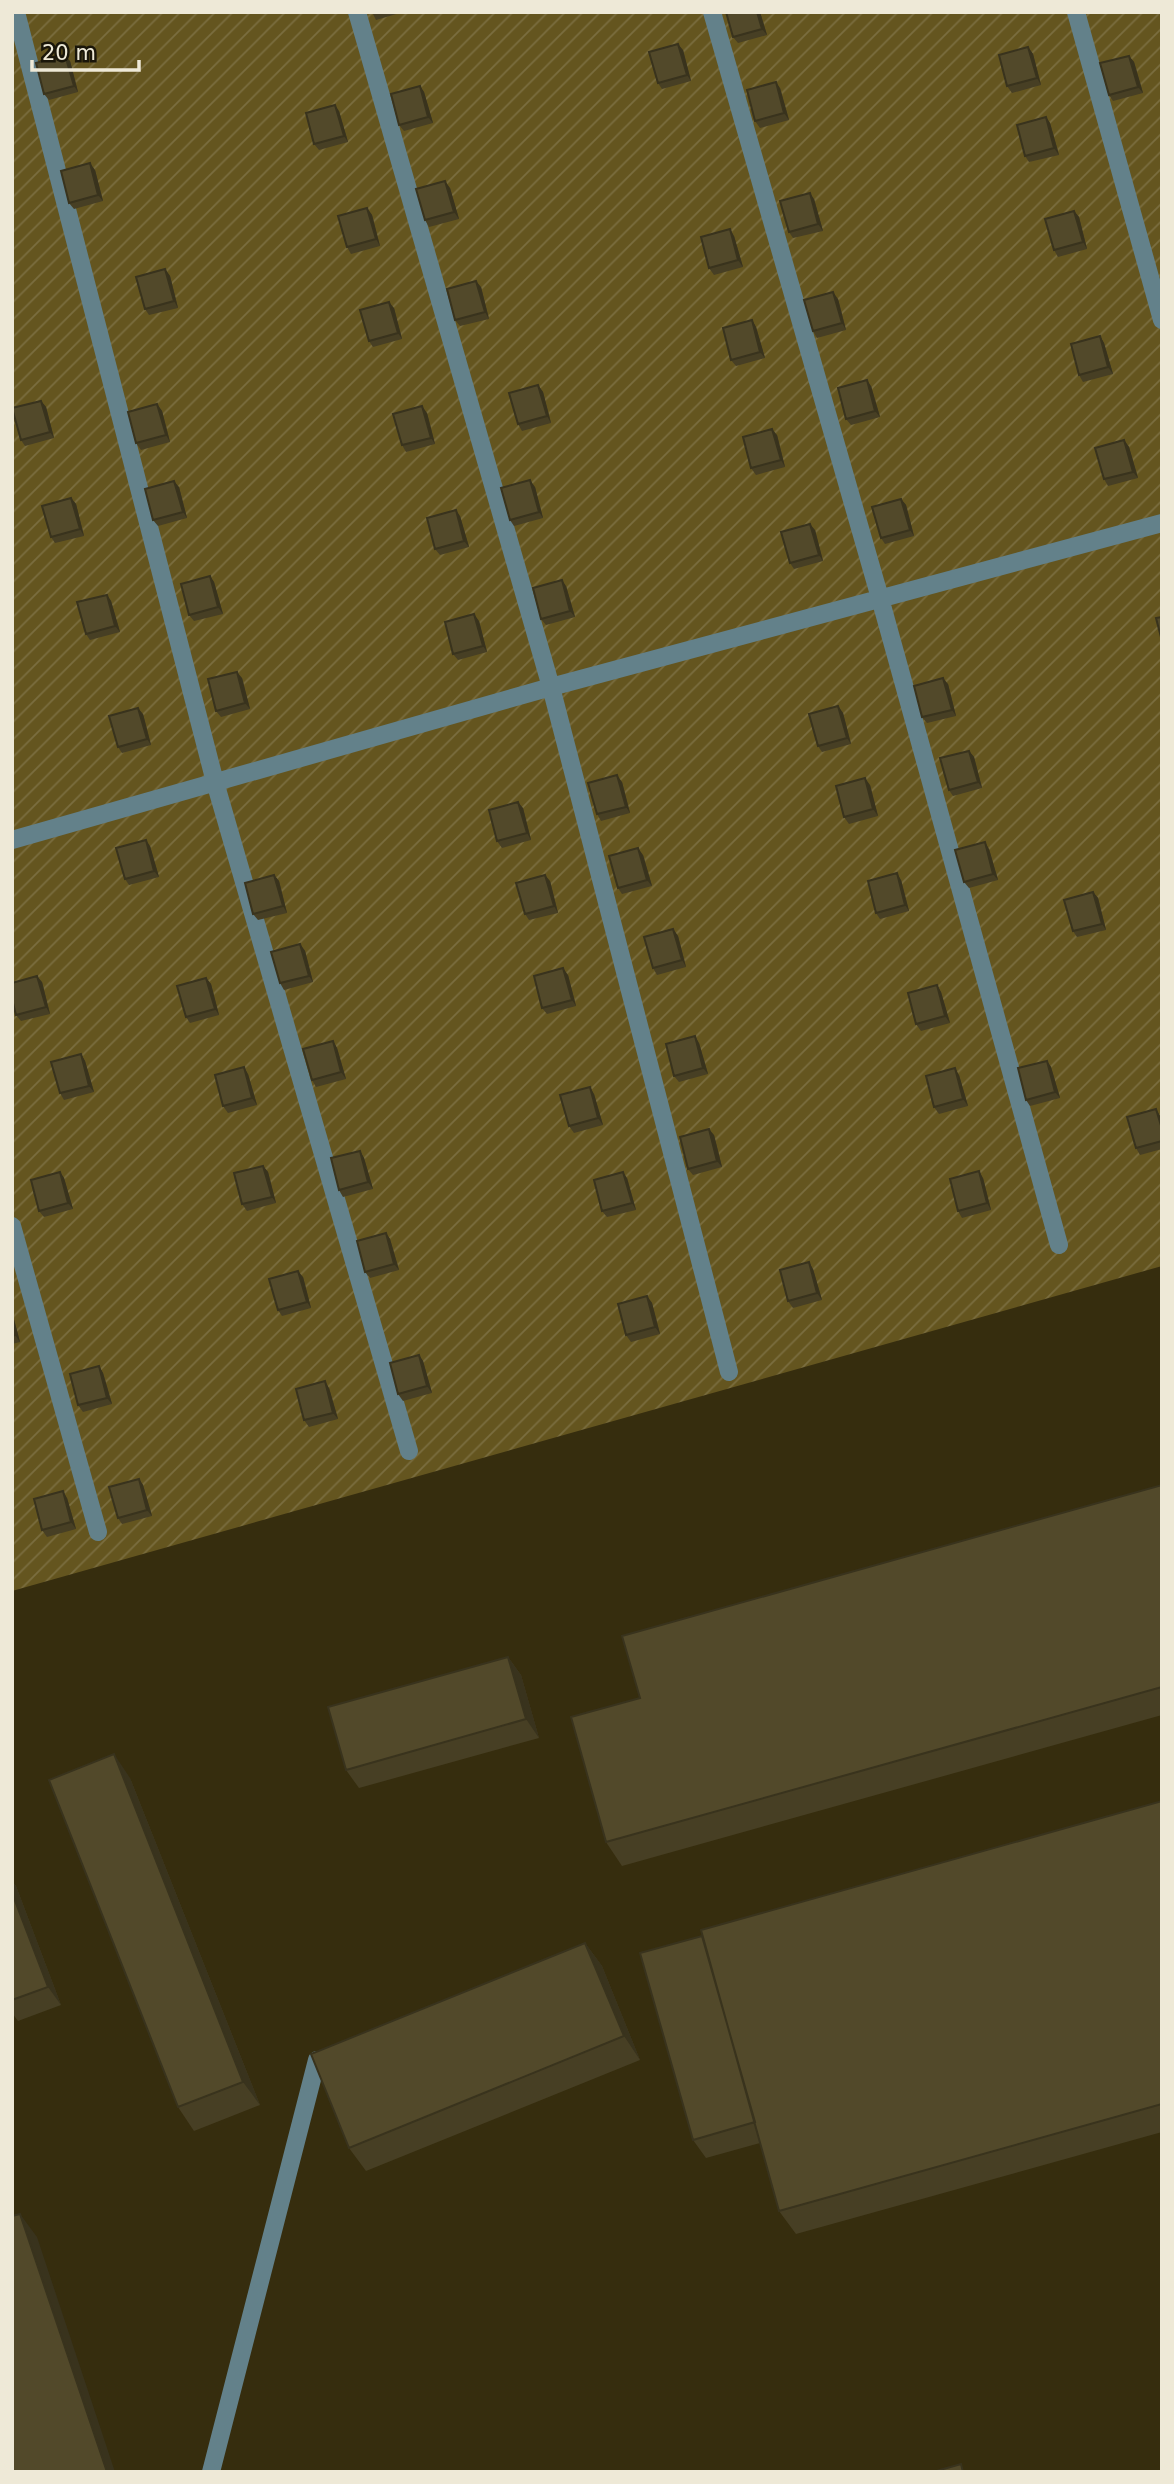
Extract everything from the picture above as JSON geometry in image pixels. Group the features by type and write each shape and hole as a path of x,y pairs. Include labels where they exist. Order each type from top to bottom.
{"street":[{"path":"16,12 215,782 409,1451"},
{"path":"357,12 551,687 729,1372"},
{"path":"712,12 880,598 1059,1245"},
{"path":"1076,12 1162,320"},
{"path":"12,840 551,687 1162,523"},
{"path":"12,1226 98,1532"},
{"path":"211,2472 317,2060"}],"shaded area":[{"path":"12,12 1162,12 1162,1266 12,1591"}],"building":[{"path":"726,12 757,12 762,29 733,37"},
{"path":"678,44 687,75 658,83 649,52"},
{"path":"1028,47 1037,78 1007,86 999,55"},
{"path":"65,55 74,86 44,94 36,63"},
{"path":"1129,56 1138,87 1109,95 1100,63"},
{"path":"776,82 784,113 755,121 747,90"},
{"path":"420,86 428,117 399,125 391,94"},
{"path":"335,105 344,136 314,144 306,113"},
{"path":"1046,117 1054,148 1025,156 1017,125"},
{"path":"90,163 98,195 69,203 61,171"},
{"path":"445,181 454,212 425,220 416,189"},
{"path":"810,193 818,224 789,232 780,201"},
{"path":"367,208 376,239 347,247 338,216"},
{"path":"1074,211 1083,242 1054,250 1045,219"},
{"path":"730,229 738,260 709,268 701,237"},
{"path":"165,269 174,301 145,309 136,277"},
{"path":"476,281 485,312 455,320 447,289"},
{"path":"833,292 842,323 813,331 804,300"},
{"path":"389,302 398,333 369,341 360,310"},
{"path":"752,320 760,352 731,360 723,328"},
{"path":"1100,336 1108,367 1079,375 1071,344"},
{"path":"867,380 875,411 846,419 838,388"},
{"path":"538,385 547,416 518,424 509,393"},
{"path":"41,401 50,432 21,440 12,408"},
{"path":"157,404 166,435 136,443 128,412"},
{"path":"422,406 431,438 402,445 393,414"},
{"path":"772,429 781,460 751,468 743,437"},
{"path":"1124,440 1133,472 1104,479 1095,448"},
{"path":"530,480 539,512 510,520 501,488"},
{"path":"174,481 183,512 153,520 145,489"},
{"path":"71,498 80,529 51,537 42,506"},
{"path":"901,499 910,530 881,538 872,507"},
{"path":"456,510 464,541 435,549 427,518"},
{"path":"810,524 819,555 790,563 781,532"},
{"path":"210,576 218,607 189,615 181,584"},
{"path":"562,580 570,611 541,619 533,588"},
{"path":"107,595 115,626 86,634 77,602"},
{"path":"474,614 483,646 453,654 445,622"},
{"path":"1162,617 1162,641 1156,618"},
{"path":"237,672 245,703 216,711 208,679"},
{"path":"943,678 952,710 922,717 914,686"},
{"path":"838,706 847,738 818,746 809,714"},
{"path":"138,708 147,739 118,747 109,716"},
{"path":"969,751 978,782 949,790 940,758"},
{"path":"617,775 626,807 597,814 588,783"},
{"path":"865,778 873,809 844,817 836,786"},
{"path":"518,802 527,833 497,841 489,810"},
{"path":"146,840 154,871 125,879 116,848"},
{"path":"985,842 993,874 964,882 955,850"},
{"path":"638,848 647,880 618,888 609,856"},
{"path":"897,873 905,905 876,913 868,881"},
{"path":"274,875 283,906 253,914 245,883"},
{"path":"545,875 554,906 525,914 516,883"},
{"path":"1093,892 1102,924 1073,931 1064,900"},
{"path":"673,929 682,960 653,968 644,937"},
{"path":"300,944 309,976 280,983 271,952"},
{"path":"563,968 572,1000 542,1008 534,976"},
{"path":"37,976 46,1007 16,1015 12,983"},
{"path":"206,978 215,1009 186,1017 177,986"},
{"path":"937,985 945,1016 916,1024 908,993"},
{"path":"695,1036 703,1068 674,1076 666,1044"},
{"path":"333,1041 341,1072 312,1080 303,1049"},
{"path":"81,1054 89,1086 60,1093 51,1062"},
{"path":"1047,1061 1055,1092 1026,1100 1018,1068"},
{"path":"244,1067 252,1098 223,1106 215,1075"},
{"path":"955,1068 963,1099 934,1107 926,1076"},
{"path":"590,1087 598,1118 569,1126 560,1095"},
{"path":"1156,1109 1162,1129 1162,1141 1136,1148 1127,1117"},
{"path":"709,1129 717,1161 688,1169 680,1137"},
{"path":"360,1151 368,1182 339,1190 331,1158"},
{"path":"263,1166 272,1197 242,1204 234,1173"},
{"path":"979,1171 987,1203 958,1211 950,1179"},
{"path":"60,1172 68,1203 39,1211 31,1180"},
{"path":"623,1172 632,1203 602,1211 594,1180"},
{"path":"386,1233 394,1264 365,1272 357,1241"},
{"path":"809,1262 817,1293 788,1301 780,1270"},
{"path":"298,1271 307,1302 278,1310 269,1279"},
{"path":"647,1296 655,1327 626,1335 618,1304"},
{"path":"419,1355 427,1386 398,1394 390,1363"},
{"path":"99,1366 107,1398 78,1405 70,1374"},
{"path":"325,1381 333,1413 304,1420 296,1389"},
{"path":"139,1479 147,1510 118,1518 109,1487"},
{"path":"1162,1485 1162,1687 606,1842 571,1717 640,1698 622,1636"},
{"path":"63,1491 71,1522 42,1530 34,1499"},
{"path":"508,1657 526,1719 346,1770 328,1707"},
{"path":"114,1754 243,2082 178,2107 49,1780"},
{"path":"1162,1801 1162,2104 779,2211 701,1930"},
{"path":"12,1893 48,1987 12,2000"},
{"path":"702,1936 755,2122 693,2140 640,1953"},
{"path":"585,1943 624,2036 349,2148 311,2054"},
{"path":"20,2214 107,2472 12,2472 12,2216"},
{"path":"961,2464 963,2472 933,2472"}]}
